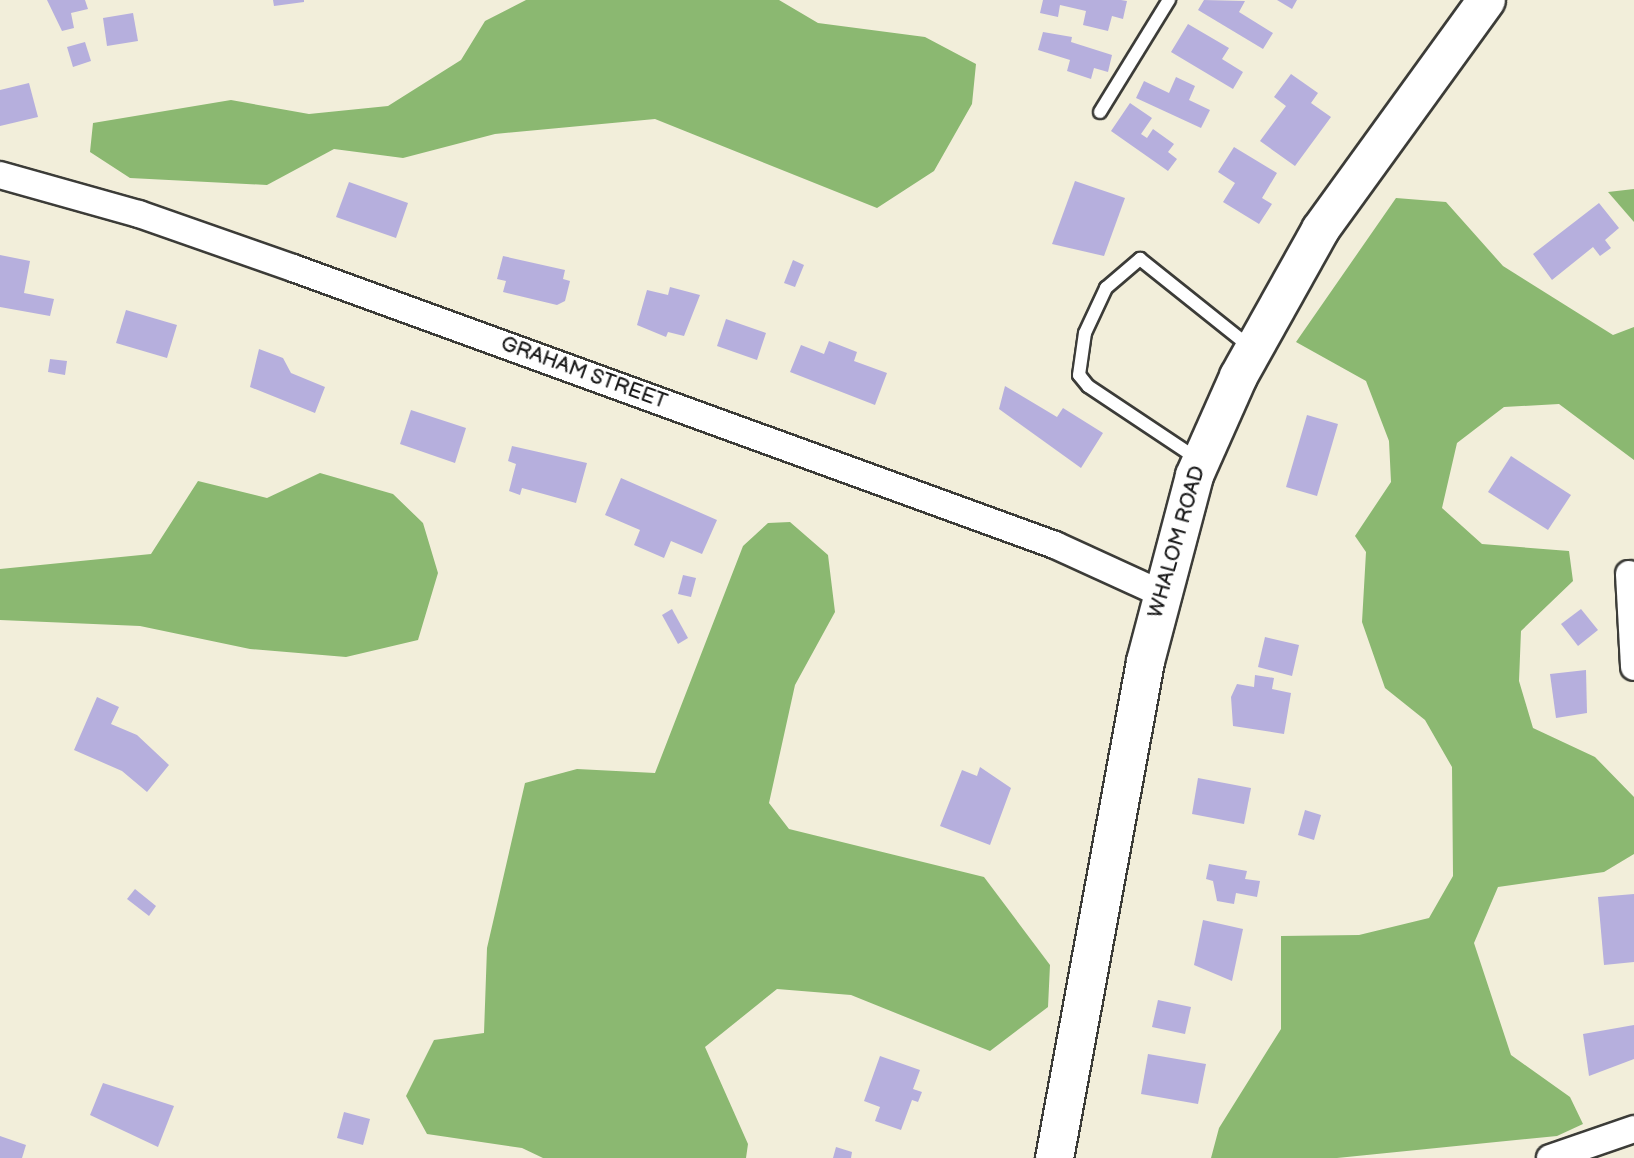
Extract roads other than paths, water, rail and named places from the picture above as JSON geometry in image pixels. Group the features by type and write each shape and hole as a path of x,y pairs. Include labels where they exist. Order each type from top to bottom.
{"main road":[{"name":"WHALOM ROAD","path":"1054,1158 1160,593 1199,460 1252,349 1320,229 1486,0"}],"street":[{"name":"GRAHAM STREET","path":"0,175 139,214 306,273 1055,545 1160,593"},
{"path":"1629,574 1634,667"},
{"path":"1550,1158 1634,1129"}],"lane":[{"path":"1100,112 1169,0"},
{"path":"1199,460 1079,375 1085,333 1106,288 1126,265 1149,261 1252,349"}]}
